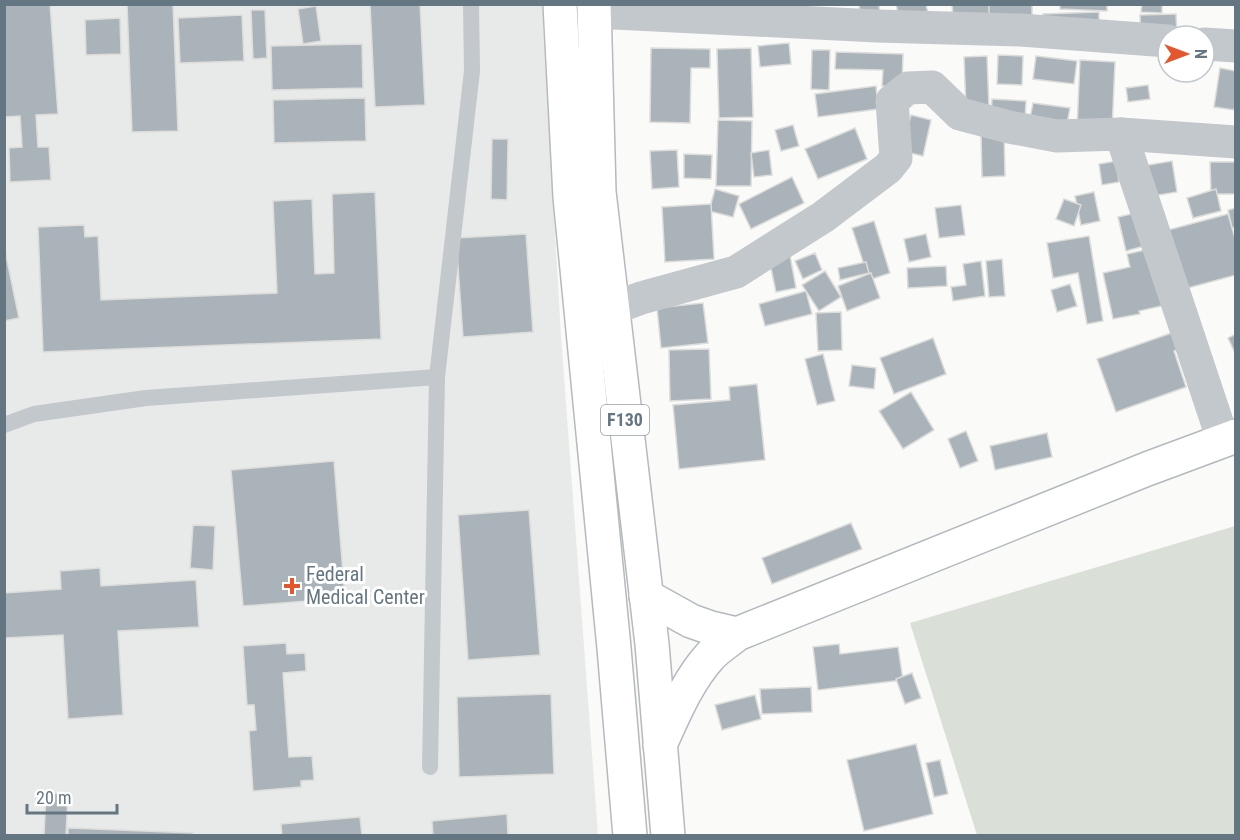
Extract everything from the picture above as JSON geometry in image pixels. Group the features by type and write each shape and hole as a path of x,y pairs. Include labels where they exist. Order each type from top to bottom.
{"main road":[{"name":"F130","path":"560,4 570,197 630,836"},
{"name":"F130","path":"594,8 599,192 646,596 668,836"},
{"path":"660,745 678,706 698,671 713,654 737,634 1125,477 1229,438"},
{"path":"646,596 691,621 737,634"}],"street":[{"path":"594,8 948,16 1021,30 1156,40"},
{"path":"1216,45 1236,46"},
{"path":"612,309 641,298 736,272 823,217 888,168 896,158 892,101 908,88 932,87 960,114 1009,127 1057,136 1121,134 1236,142"},
{"path":"1121,134 1229,438"}],"lane":[{"path":"430,767 437,377 472,71 471,4"},
{"path":"4,425 34,414 146,398 437,377"}],"shaded area":[{"name":"Federal Medical Center","path":"5,5 543,5 561,336 598,835 5,836"},
{"path":"1235,526 1235,835 977,835 910,623"}],"building":[{"path":"4,4 50,4 58,114 36,115 38,147 49,147 51,180 10,182 9,148 22,147 20,116 4,117"},
{"path":"127,4 173,4 178,131 132,132"},
{"path":"370,4 420,4 425,105 375,107"},
{"path":"859,4 879,4 881,31 862,33"},
{"path":"896,4 926,4 930,23 901,29"},
{"path":"952,4 990,4 991,29 954,31"},
{"path":"989,4 1032,4 1032,30 989,29"},
{"path":"1060,4 1107,4 1107,11 1060,9"},
{"path":"1142,4 1162,4 1162,13 1141,12"},
{"path":"316,6 321,41 303,44 298,9"},
{"path":"251,10 265,10 267,58 253,59"},
{"path":"1099,12 1099,31 1044,32 1043,14"},
{"path":"1176,14 1176,24 1156,24 1156,36 1141,37 1140,15"},
{"path":"242,15 244,61 180,63 178,18"},
{"path":"120,18 121,54 86,55 85,20"},
{"path":"789,43 791,64 760,67 758,46"},
{"path":"362,44 363,88 272,90 271,46"},
{"path":"651,48 710,49 710,68 691,68 690,123 650,122"},
{"path":"751,48 753,117 719,118 717,49"},
{"path":"812,50 830,50 829,90 811,89"},
{"path":"836,52 903,54 902,86 882,86 883,70 835,69"},
{"path":"998,55 1023,56 1022,85 997,84"},
{"path":"987,56 989,108 966,108 964,57"},
{"path":"1036,56 1077,61 1074,84 1033,79"},
{"path":"1080,60 1115,62 1112,130 1077,129"},
{"path":"1220,68 1236,71 1234,110 1214,107"},
{"path":"1148,85 1150,99 1128,102 1126,88"},
{"path":"876,86 878,109 818,117 815,94"},
{"path":"365,98 366,141 274,143 273,100"},
{"path":"992,99 1026,101 1025,119 991,117"},
{"path":"1033,103 1070,108 1066,129 1029,123"},
{"path":"911,115 931,120 923,156 902,151"},
{"path":"718,120 752,121 751,186 716,186"},
{"path":"793,125 799,146 781,151 775,130"},
{"path":"855,128 867,159 818,179 805,149"},
{"path":"1004,132 1005,176 982,177 981,133"},
{"path":"492,139 508,139 507,200 491,199"},
{"path":"677,150 679,187 652,189 650,151"},
{"path":"769,150 772,175 754,177 751,153"},
{"path":"684,154 712,155 711,179 684,178"},
{"path":"1116,161 1119,182 1102,185 1099,164"},
{"path":"1172,161 1177,192 1153,196 1148,165"},
{"path":"1210,162 1236,162 1236,194 1211,194"},
{"path":"792,177 804,203 751,229 739,204"},
{"path":"715,189 739,196 733,217 709,211"},
{"path":"1216,189 1221,211 1193,218 1187,198"},
{"path":"375,192 381,339 43,352 38,227 84,225 85,237 98,236 101,300 277,293 273,201 312,199 315,274 334,273 332,194"},
{"path":"1094,192 1100,221 1081,225 1075,196"},
{"path":"1064,199 1081,205 1074,226 1056,219"},
{"path":"711,204 714,259 665,262 662,207"},
{"path":"961,205 965,235 939,238 935,208"},
{"path":"1236,208 1236,227 1232,228 1228,210"},
{"path":"1140,212 1148,245 1126,251 1118,217"},
{"path":"1228,214 1236,242 1236,275 1184,289 1168,230"},
{"path":"874,221 890,273 869,280 852,228"},
{"path":"526,234 533,332 463,337 456,238"},
{"path":"926,234 931,257 909,262 904,239"},
{"path":"1089,236 1103,321 1087,324 1078,273 1053,278 1047,243"},
{"path":"4,246 19,318 4,321"},
{"path":"1154,248 1166,305 1139,311 1140,314 1113,319 1103,273 1130,267 1127,254"},
{"path":"789,250 796,288 776,292 768,254"},
{"path":"815,253 822,270 803,279 795,261"},
{"path":"1002,259 1005,296 989,297 986,261"},
{"path":"981,261 985,296 953,301 951,287 966,285 963,264"},
{"path":"866,262 869,273 840,280 838,268"},
{"path":"946,266 947,286 908,288 907,268"},
{"path":"825,271 841,297 819,311 802,285"},
{"path":"871,273 880,298 847,311 838,286"},
{"path":"1070,284 1077,306 1057,312 1051,290"},
{"path":"806,291 812,314 765,326 759,304"},
{"path":"703,303 708,343 661,348 657,308"},
{"path":"841,312 842,350 818,351 816,313"},
{"path":"1180,330 1186,347 1174,351 1186,387 1116,412 1097,359"},
{"path":"1236,334 1236,355 1228,338"},
{"path":"933,338 946,374 894,394 880,358"},
{"path":"709,349 711,399 670,401 669,350"},
{"path":"823,354 835,401 817,405 805,359"},
{"path":"852,365 876,368 874,389 849,386"},
{"path":"757,384 765,460 679,469 673,405 730,400 729,387"},
{"path":"911,392 934,430 903,449 879,411"},
{"path":"966,431 978,461 960,468 948,439"},
{"path":"1047,433 1052,457 995,470 990,446"},
{"path":"334,461 345,598 243,606 231,470"},
{"path":"529,510 540,655 468,660 458,515"},
{"path":"851,523 862,549 772,584 762,558"},
{"path":"193,525 215,526 213,570 190,568"},
{"path":"100,568 101,586 196,580 199,627 118,631 123,715 68,719 63,635 4,638 4,593 61,589 60,571"},
{"path":"286,643 287,654 305,653 306,671 283,673 289,757 312,756 314,780 301,781 301,787 253,791 249,731 256,730 254,705 247,705 243,646"},
{"path":"839,644 840,654 898,647 903,680 818,690 813,647"},
{"path":"912,673 921,698 905,704 896,679"},
{"path":"811,687 812,712 762,714 760,689"},
{"path":"551,694 554,774 459,777 457,697"},
{"path":"755,695 761,719 722,730 715,705"},
{"path":"916,744 933,814 864,831 847,760"},
{"path":"940,760 948,794 934,797 926,763"},
{"path":"46,793 68,794 66,836 44,836"},
{"path":"507,814 508,836 433,836 432,821"},
{"path":"360,817 362,836 282,836 281,824"},
{"path":"68,828 193,833 193,836 68,836"}],"place":[{"name":"Federal Medical Center","path":"292,586"}]}
